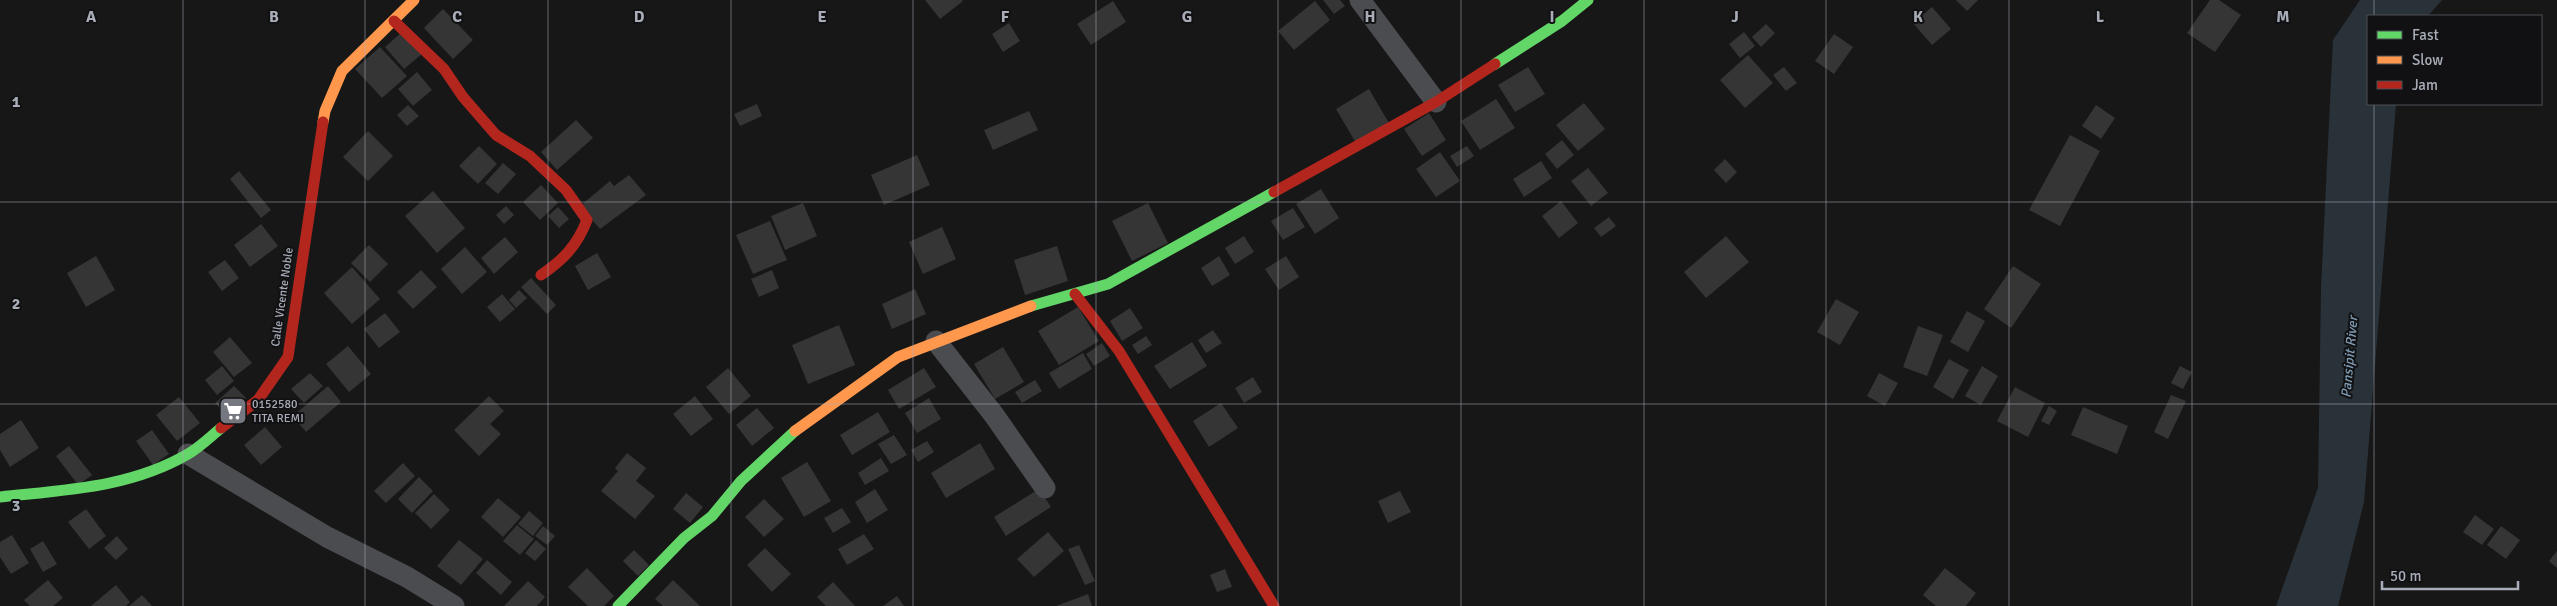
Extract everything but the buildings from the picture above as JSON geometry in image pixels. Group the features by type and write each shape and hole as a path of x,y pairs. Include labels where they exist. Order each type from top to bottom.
{"street":[{"name":"Calle Vicente Noble","path":"0,497 105,486 149,471 188,454 258,400 288,356 325,111 342,71 414,0"},
{"path":"1360,0 1436,102"},
{"path":"618,606 684,538 712,516 741,481 791,434 898,356 1018,310 1108,284 1436,102 1562,21 1588,0"},
{"path":"394,21 444,69 463,97 496,135 530,156 566,190 587,220 581,237 570,255 541,275"},
{"path":"1076,294 1119,351 1274,606"},
{"path":"936,341 994,415 1045,488"},
{"path":"188,454 327,537 407,577 454,606"}],"water":[{"name":"Pansipit River","path":"2360,0 2442,0 2429,15 2367,15 2367,105 2396,105 2364,502 2338,606 2276,606 2318,488 2321,288 2333,40"}],"traffic: fast":[{"path":"1495,64 1562,21 1588,0"},
{"path":"1031,306 1108,284 1274,192"},
{"path":"0,497 96,486 143,474 188,454 221,428"},
{"path":"618,606 684,538 712,516 741,481 795,431"}],"traffic: slow":[{"path":"323,122 325,111 342,71 414,0"},
{"path":"795,431 898,357 1031,306"}],"traffic: jam":[{"path":"394,21 444,69 463,97 496,135 530,156 566,190 587,220 574,245 556,264 541,275"},
{"path":"1274,192 1436,102 1495,64"},
{"path":"221,428 258,400 288,357 323,122"},
{"path":"1075,294 1119,351 1274,606"}],"place":[{"name":"0152580 TITA REMI","path":"233,411"}]}
